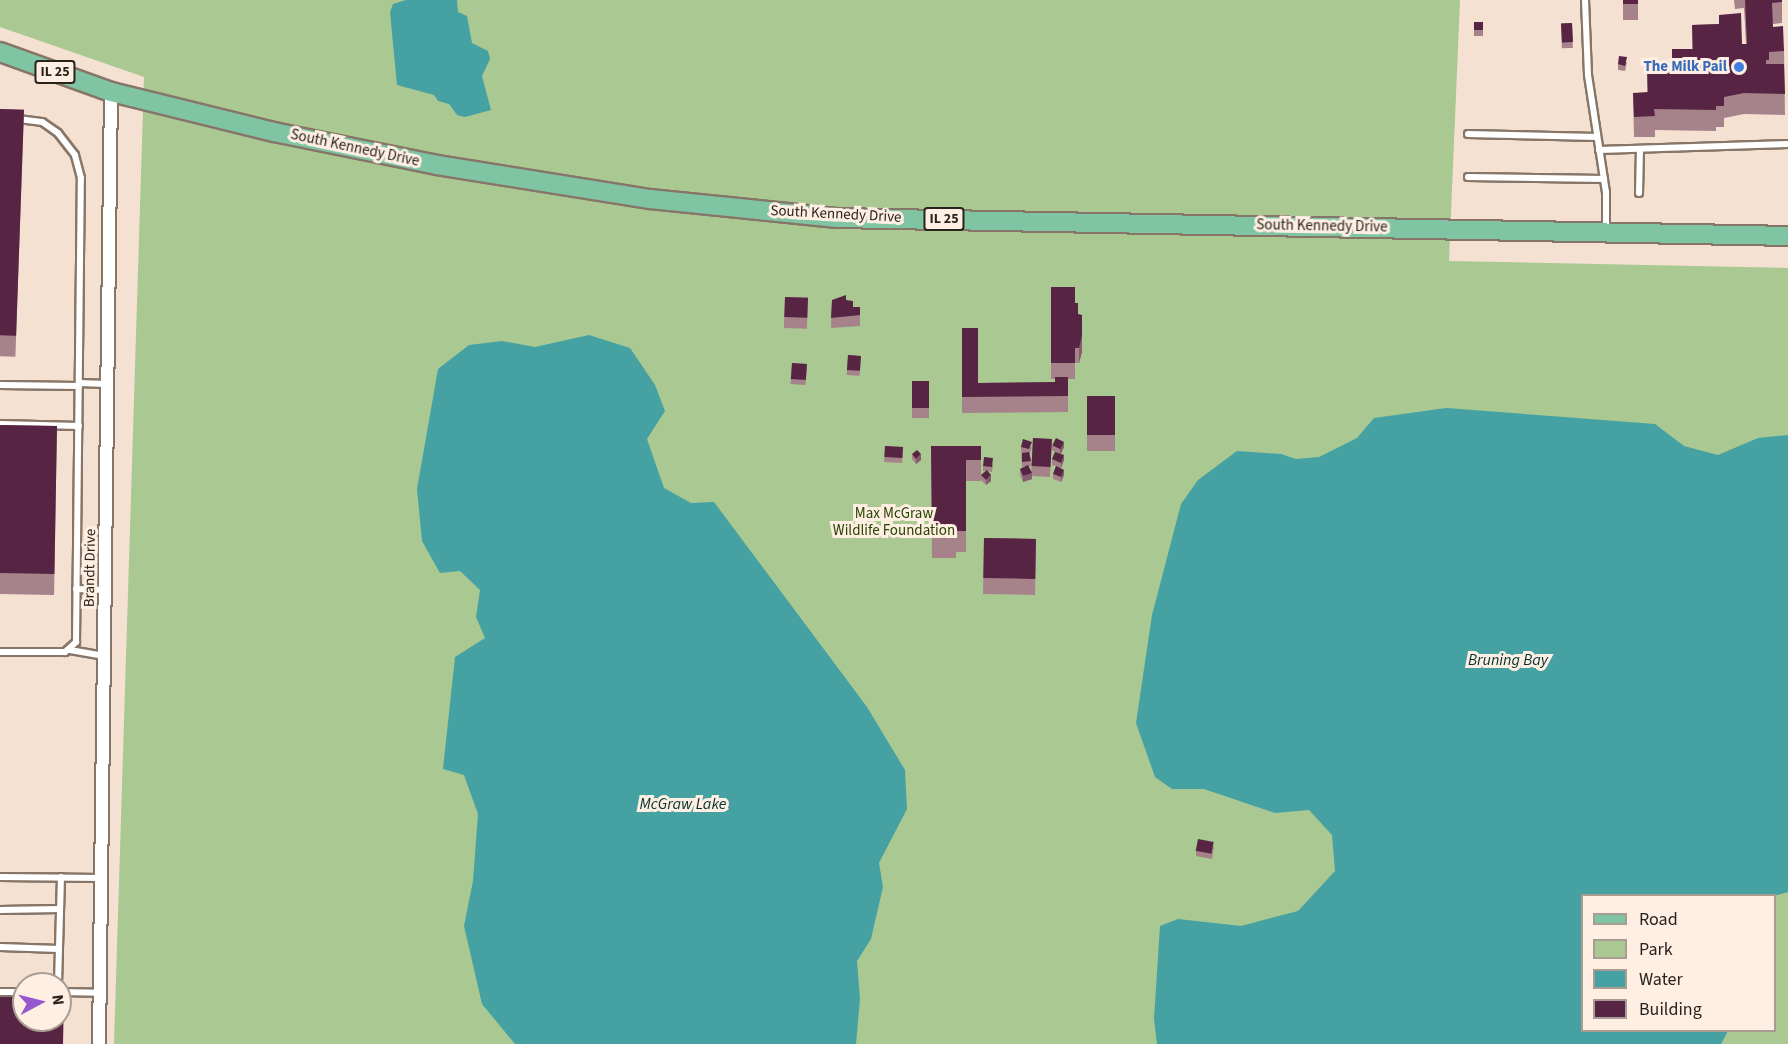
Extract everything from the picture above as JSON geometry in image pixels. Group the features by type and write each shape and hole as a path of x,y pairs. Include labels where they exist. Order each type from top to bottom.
{"main road":[{"name":"IL 25","path":"0,52 111,92"},
{"name":"South Kennedy Drive","path":"111,92 274,132 437,165 650,199 837,218 1788,236"}],"street":[{"name":"Brandt Drive","path":"99,1044 111,92"}],"lane":[{"path":"1585,0 1588,75 1604,179 1606,231"},
{"path":"12,119 35,120 52,128 72,149 80,171 76,642 70,650"},
{"path":"1468,134 1597,137"},
{"path":"1599,150 1788,144"},
{"path":"1639,194 1641,149"},
{"path":"1468,177 1604,179"},
{"path":"0,385 107,384"},
{"path":"0,424 79,426"},
{"path":"76,589 104,590"},
{"path":"0,652 70,650 104,656"},
{"path":"0,877 101,878"},
{"path":"58,972 62,877"},
{"path":"0,909 60,909"},
{"path":"0,947 59,949"},
{"path":"72,992 99,993"}],"green space":[{"name":"Max McGraw Wildlife Foundation","path":"0,0 1460,0 1449,261 1788,268 1788,1044 114,1044 144,77 0,27"}],"water":[{"path":"406,0 457,0 458,12 467,16 472,43 488,51 490,59 482,76 491,110 465,117 457,115 449,104 438,101 434,95 397,85 390,12 393,4"},
{"name":"McGraw Lake","path":"589,335 630,348 655,385 665,411 647,439 664,488 691,503 714,502 867,707 905,770 907,809 879,863 883,887 871,939 857,961 860,999 856,1044 515,1044 482,1004 464,926 473,881 478,814 464,775 443,769 455,657 485,638 476,617 480,590 460,571 440,573 422,541 417,489 438,369 469,345 502,341 535,347"},
{"name":"Bruning Bay","path":"1446,408 1655,424 1684,446 1718,455 1758,438 1788,435 1788,892 1776,895 1581,894 1581,1032 1727,1032 1721,1044 1157,1044 1154,1019 1160,926 1178,919 1241,926 1298,911 1335,871 1332,835 1309,810 1275,813 1204,789 1172,789 1155,777 1136,723 1152,615 1181,504 1198,480 1237,451 1281,454 1296,459 1319,457 1357,438 1374,418"}],"building":[{"path":"1623,0 1638,0 1638,4 1623,4"},
{"name":"The Milk Pail","path":"1745,0 1782,0 1782,2 1772,3 1773,27 1783,26 1784,51 1769,52 1769,60 1766,60 1766,64 1784,64 1785,94 1744,93 1724,97 1724,106 1716,106 1716,110 1654,109 1655,116 1634,117 1633,93 1648,92 1647,68 1672,67 1672,49 1693,49 1692,25 1719,24 1719,15 1741,13 1742,44 1747,44"},
{"path":"1474,22 1483,22 1483,30 1474,30"},
{"path":"1572,23 1573,42 1562,43 1561,24"},
{"path":"1619,56 1627,57 1625,66 1618,64"},
{"path":"0,109 24,110 16,336 0,335"},
{"path":"1051,287 1075,287 1075,303 1078,303 1078,314 1082,315 1082,336 1079,348 1075,348 1075,363 1051,363"},
{"path":"846,295 846,300 853,301 853,307 860,307 860,315 831,318 832,300"},
{"path":"785,297 808,298 807,318 784,317"},
{"path":"962,328 978,328 978,383 1055,382 1055,377 1068,377 1068,396 962,397"},
{"path":"848,355 861,356 860,371 847,370"},
{"path":"792,363 807,364 806,380 791,379"},
{"path":"912,381 929,381 929,408 912,408"},
{"path":"1087,396 1115,396 1115,435 1087,435"},
{"path":"0,425 57,426 54,574 0,573"},
{"path":"1033,438 1052,439 1051,467 1032,466"},
{"path":"1056,438 1064,442 1060,449 1052,445"},
{"path":"1023,439 1032,442 1029,449 1021,447"},
{"path":"885,446 903,447 902,458 884,457"},
{"path":"931,446 981,446 981,460 966,460 966,531 956,531 956,537 932,537"},
{"path":"917,450 921,454 916,459 912,454"},
{"path":"1029,452 1031,461 1022,462 1022,453"},
{"path":"1055,452 1064,455 1061,463 1052,459"},
{"path":"984,457 993,458 992,467 983,466"},
{"path":"1028,465 1032,473 1023,476 1020,469"},
{"path":"1056,466 1064,470 1061,477 1053,474"},
{"path":"987,470 991,475 986,480 981,475"},
{"path":"984,538 1036,539 1035,579 983,578"},
{"path":"1198,839 1214,842 1211,854 1196,851"},
{"path":"0,997 12,997 12,1032 63,1032 63,1044 0,1044"}],"place":[{"name":"The Milk Pail","path":"1739,67"}]}
